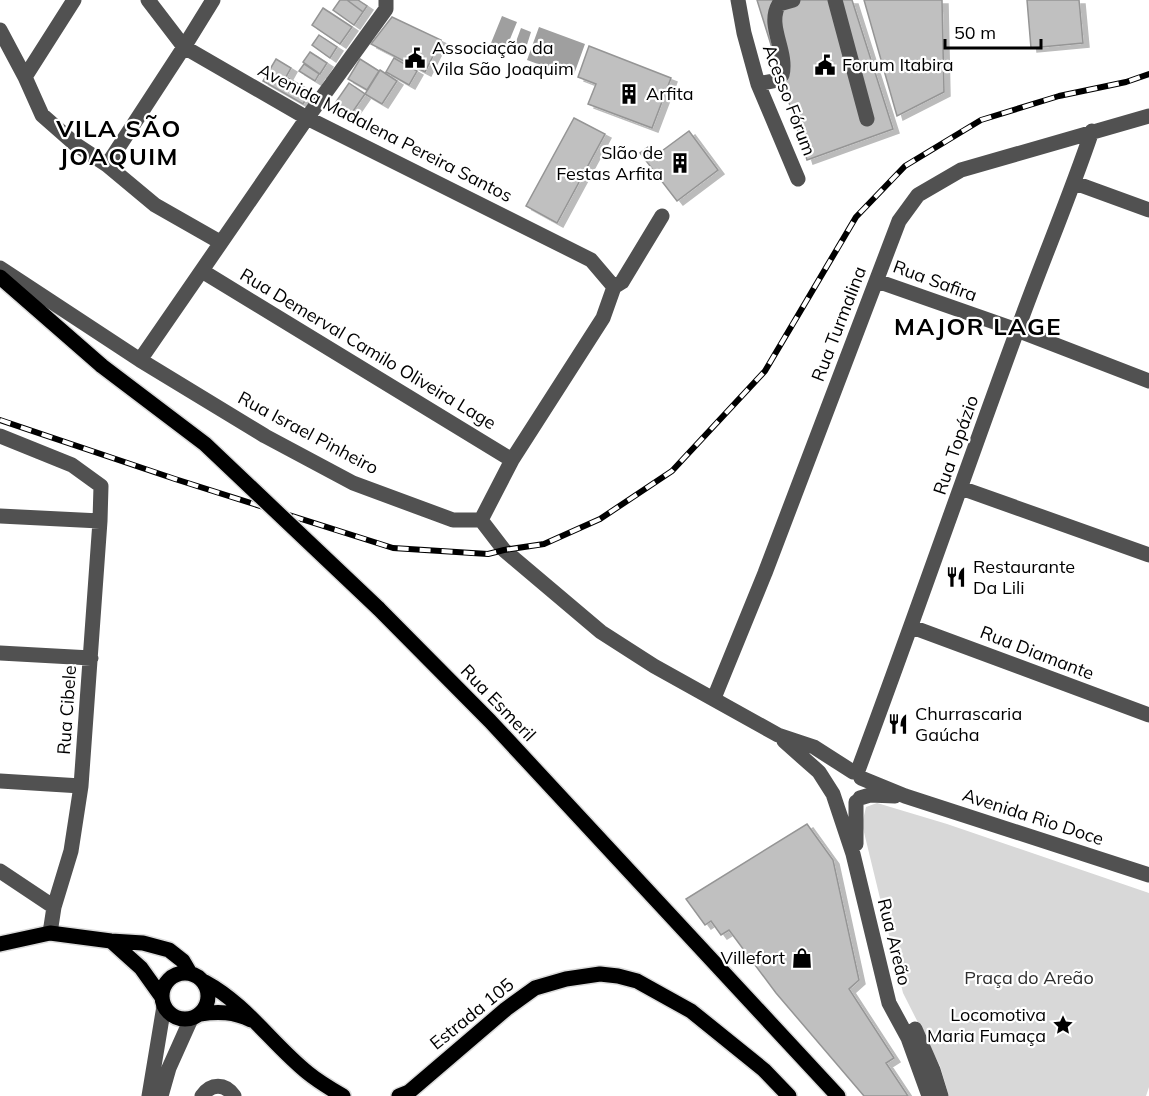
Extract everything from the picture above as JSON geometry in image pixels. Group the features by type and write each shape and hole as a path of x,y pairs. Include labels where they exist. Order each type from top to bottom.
{"main road":[{"name":"Rua Esmeril","path":"0,278 102,366 205,444 378,608 490,721 838,1096"},
{"path":"0,944 50,933 143,943 169,950 183,961 190,973"},
{"path":"111,941 141,968 170,1014 180,1019 214,1012 228,1012 254,1021"},
{"path":"163,1001 164,986 170,977 180,973 198,976 240,1005 308,1073 343,1096"},
{"name":"Estrada 105","path":"399,1096 409,1092 506,1009 535,988 566,979 600,974 637,981 691,1011 764,1070 789,1096"},
{"path":"195,1017 207,1005 209,993 205,982"}],"street":[{"path":"25,77 74,0"},
{"name":"Avenida Madalena Pereira Santos","path":"148,0 184,47 307,118 591,260 614,287"},
{"path":"107,165 213,0"},
{"path":"140,360 220,242 386,9 386,0"},
{"name":"Acesso Fórum","path":"738,0 744,33 758,84 798,179"},
{"path":"758,84 773,81 782,75 785,64 774,21 775,11 779,4 794,0"},
{"path":"835,0 867,119"},
{"path":"0,30 42,115 75,144 107,165 155,205 220,242"},
{"name":"Rua Turmalina","path":"714,698 765,573 899,221 918,195 961,170 1149,116"},
{"name":"Rua Topázio","path":"857,774 912,627 1017,330 1075,183 1089,132"},
{"path":"1075,183 1149,210"},
{"path":"662,216 622,282 614,287 603,318 513,460 481,520 504,550 602,632 654,666 778,735 814,747 857,774 864,788 858,800 845,803 836,798 819,772 778,735"},
{"name":"Rua Israel Pinheiro","path":"0,268 140,360 266,436 353,483 453,520 481,520"},
{"name":"Rua Demerval Camilo Oliveira Lage","path":"202,271 513,460"},
{"name":"Rua Safira","path":"877,280 1017,330 1149,381"},
{"name":"Rua Cibele","path":"0,436 72,465 101,486 81,786 71,851 54,907 50,933"},
{"path":"961,488 1149,555"},
{"path":"0,516 100,521"},
{"name":"Rua Diamante","path":"912,627 1149,716"},
{"path":"0,653 91,658"},
{"path":"833,794 834,779 842,772 857,774"},
{"name":"Avenida Rio Doce","path":"857,774 905,796 1149,875"},
{"path":"0,781 81,786"},
{"name":"Rua Areão","path":"833,794 853,854 889,1003 909,1038 929,1096"},
{"name":"Avenida Rio Doce","path":"858,800 870,795 905,796"},
{"name":"Rua Areão","path":"858,800 855,838 889,972 897,999 914,1026 933,1070 940,1096"},
{"path":"0,871 54,907"},
{"path":"149,1096 163,1001"},
{"path":"161,1096 169,1068 195,1017"},
{"path":"202,1096 207,1090 217,1086 227,1088 234,1096"}],"green space":[{"name":"Praça do Areão","path":"877,803 947,824 1149,893 1149,1087 1146,1096 949,1096 940,1066 903,993 862,824 866,807"}],"shaded area":[{"path":"502,16 517,22 506,49 491,43"},
{"path":"539,27 585,44 573,77 527,60"},
{"path":"521,28 531,32 525,51 514,47"}],"building":[{"path":"340,0 347,0 363,12 354,25 333,10"},
{"path":"347,0 358,0 367,6 363,12"},
{"name":"Forum Itabira","path":"757,0 852,0 893,129 807,160"},
{"path":"864,0 942,0 944,92 897,116"},
{"path":"1027,0 1079,0 1083,43 1031,48"},
{"path":"323,8 352,27 340,44 312,25"},
{"name":"Associação da Vila São Joaquim","path":"392,17 441,40 425,72 371,44"},
{"path":"319,35 337,47 330,58 312,45"},
{"name":"Arfita","path":"589,46 671,78 652,128 588,104 596,84 578,77"},
{"path":"310,52 327,63 320,74 303,62"},
{"path":"394,58 417,71 409,85 386,72"},
{"path":"276,59 291,68 286,77 311,91 303,104 263,81"},
{"path":"360,59 379,71 367,90 348,79"},
{"path":"304,64 319,74 315,81 299,71"},
{"path":"380,70 397,81 382,104 365,94"},
{"path":"349,83 365,94 347,120 331,109"},
{"path":"574,118 605,134 557,223 526,206"},
{"name":"Slão de Festas Arfita","path":"689,131 718,170 677,201 640,153 648,147 655,156"},
{"name":"Villefort","path":"807,824 833,860 859,980 849,989 894,1058 886,1063 908,1096 864,1096 776,993 729,930 721,935 711,921 705,925 686,899"}],"railway":[{"path":"0,420 175,479 393,548 488,554 544,544 600,519 672,471 765,371 856,217 905,166 981,120 1059,96 1126,82 1149,74"}],"place":[{"name":"Associação da Vila São Joaquim","path":"415,58"},
{"name":"Forum Itabira","path":"825,65"},
{"name":"Arfita","path":"629,94"},
{"name":"Slão de Festas Arfita","path":"680,163"},
{"name":"Restaurante Da Lili","path":"956,577"},
{"name":"Churrascaria Gaúcha","path":"898,724"},
{"name":"Villefort","path":"802,958"},
{"name":"Locomotiva Maria Fumaça","path":"1063,1025"}],"district":[{"name":"VILA SÃO JOAQUIM","path":"119,143"},
{"name":"MAJOR LAGE","path":"978,327"}]}
